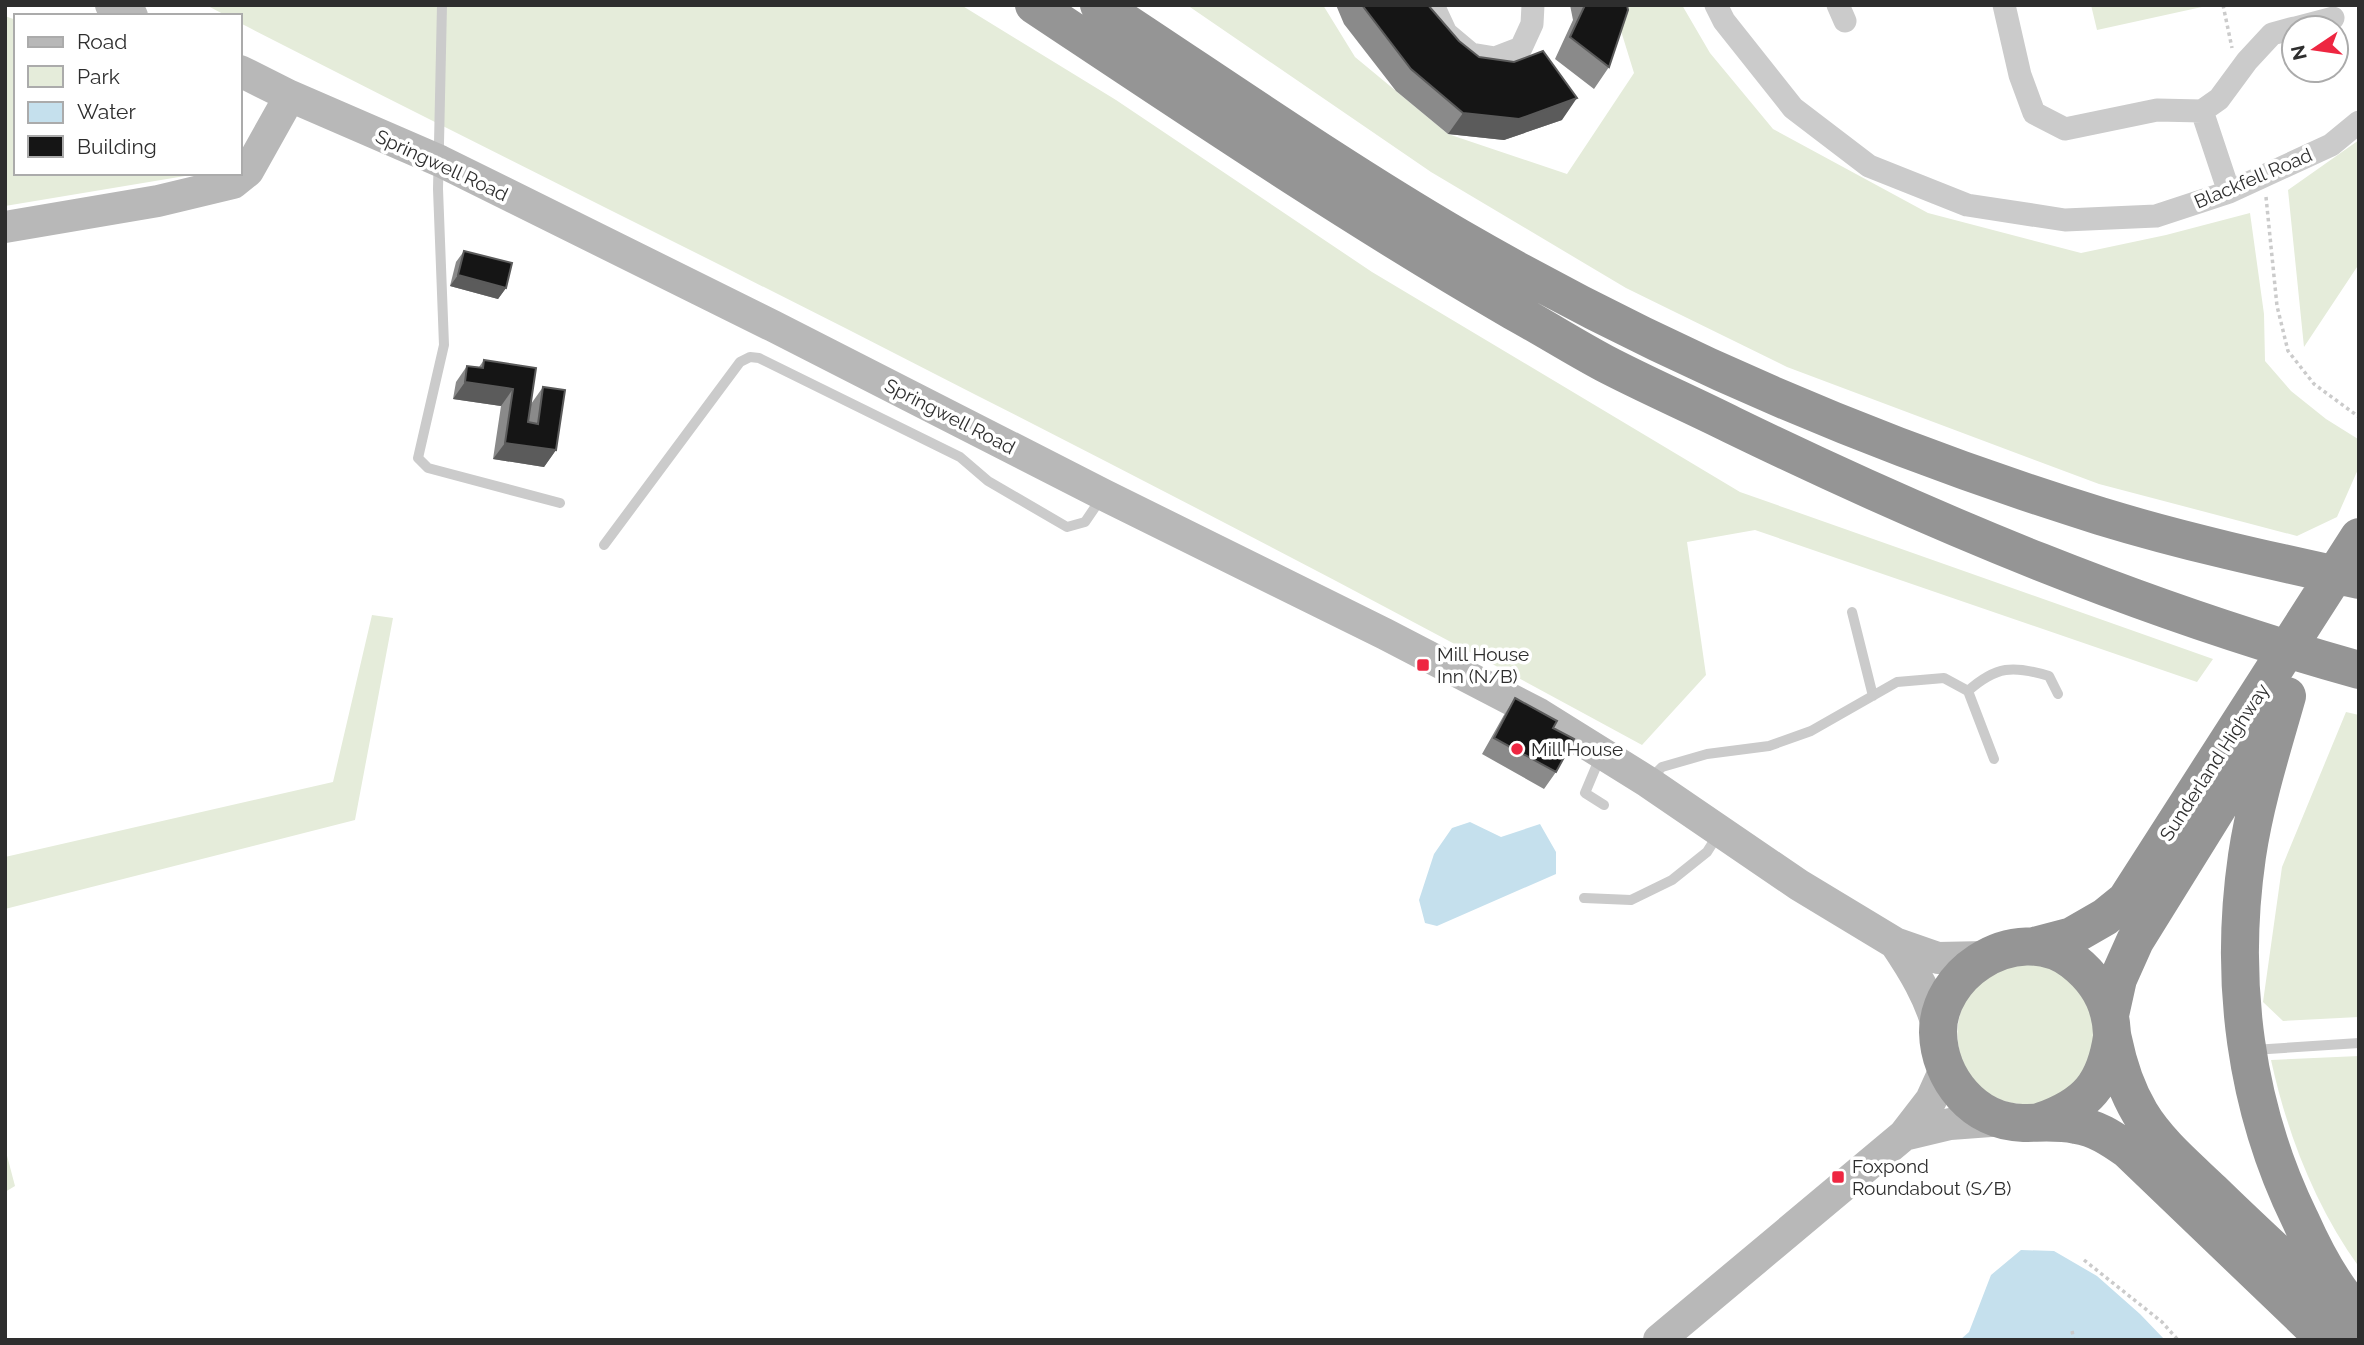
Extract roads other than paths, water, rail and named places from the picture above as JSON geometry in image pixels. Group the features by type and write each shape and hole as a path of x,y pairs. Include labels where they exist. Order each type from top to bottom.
{"highway":[{"path":"1034,5 1263,156 1440,268 1604,363 1802,459 1964,533 2300,654 2359,670"},
{"path":"1110,12 1282,126 1458,237 1619,324 1900,448 2102,516 2224,550 2359,581"},
{"name":"Sunderland Highway","path":"2111,1026 2118,979 2135,941 2359,537"},
{"name":"Sunderland Highway","path":"2034,946 2072,936 2126,900 2274,692 2359,581"},
{"path":"2274,692 2261,791 2247,855 2240,920 2240,972 2247,1050 2267,1137 2289,1197 2336,1287 2359,1316"},
{"path":"2326,1340 2128,1150 2108,1135 2077,1125 2004,1120 1985,1113 1965,1098 1945,1069 1939,1049 1938,1028 1951,987 1968,969 2000,951 2034,946 2072,960 2089,974 2101,992 2125,1081 2140,1113 2157,1135 2223,1202 2359,1329"},
{"path":"2042,1121 2064,1113 2091,1093 2099,1082 2109,1061 2111,1026"}],"main road":[{"path":"111,5 128,14"},
{"name":"Springwell Road","path":"242,72 290,96 440,161 786,332 1539,714 1648,782 1799,884 1895,943"},
{"path":"5,227 158,201 233,184 248,172 290,96"},
{"path":"1895,943 1938,958 1986,957"},
{"path":"1895,943 1921,982 1938,1028"},
{"path":"1659,1340 1904,1135 1931,1100 1945,1069"},
{"path":"1904,1135 1950,1124 2004,1120"}],"street":[{"path":"1435,6 1447,33 1471,54 1495,58 1521,48 1532,24 1533,5"},
{"name":"Blackfell Road","path":"1716,5 1724,21 1793,108 1869,166 1967,205 2065,220 2155,216 2229,192 2264,176 2331,145 2359,122"},
{"path":"2004,5 2020,75 2034,113 2065,129 2157,110 2202,111 2219,99 2247,61 2272,34 2280,32"},
{"path":"2202,111 2229,192"}],"lane":[{"path":"442,5 438,188 444,345 418,458 428,468 560,503"},
{"path":"604,545 740,362 750,357 759,358 960,457 988,481 1068,527 1084,522 1104,495"},
{"path":"1852,612 1873,696"},
{"path":"1968,691 1981,679 2000,669 2028,670 2049,676 2058,694"},
{"path":"1648,782 1662,767 1707,754 1769,746 1811,732 1897,682 1944,678 1968,691 1994,759"},
{"path":"1602,753 1585,793 1604,805"},
{"path":"1584,898 1631,900 1672,880 1707,852 1720,831"},
{"path":"2247,1050 2359,1043"}],"water":[{"path":"1470,822 1501,837 1540,824 1556,852 1556,874 1437,926 1425,923 1419,900 1434,854 1452,828"},
{"path":"2021,1250 2054,1251 2097,1276 2165,1340 1960,1340 1969,1332 1991,1275"}],"place":[{"name":"Mill House Inn (N/B)","path":"1423,665"},
{"name":"Mill House","path":"1517,749"},
{"name":"Foxpond Roundabout (S/B)","path":"1838,1177"}]}
